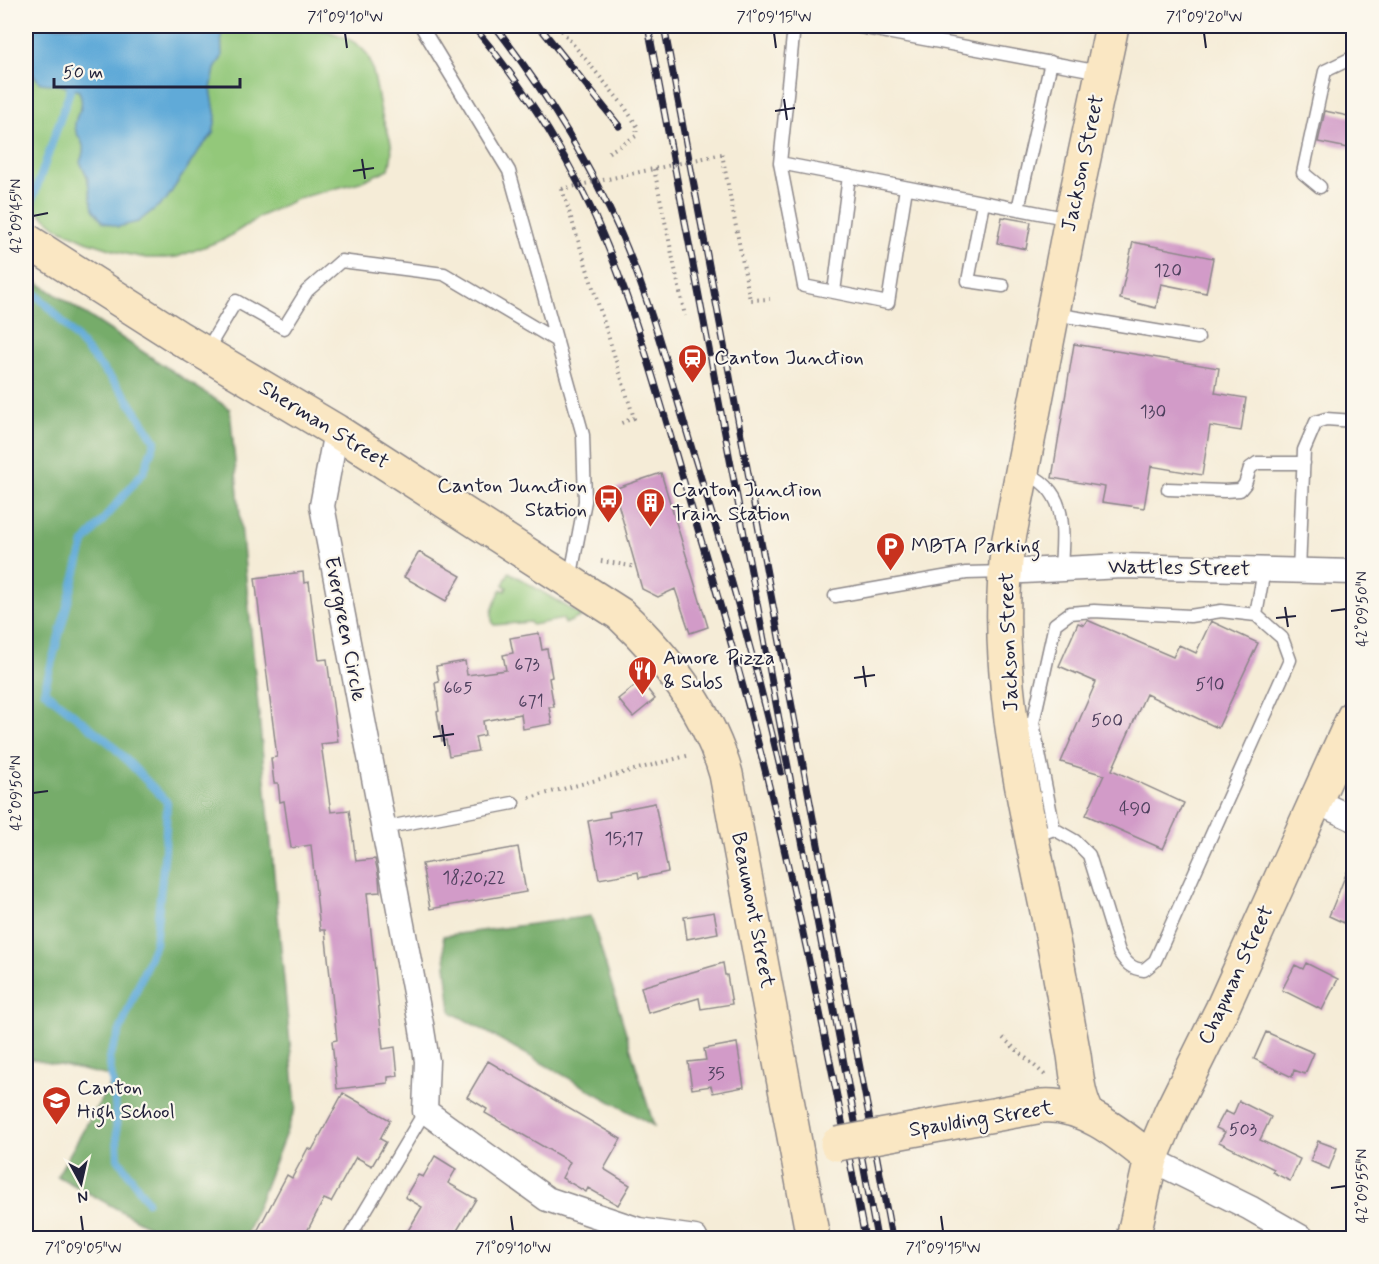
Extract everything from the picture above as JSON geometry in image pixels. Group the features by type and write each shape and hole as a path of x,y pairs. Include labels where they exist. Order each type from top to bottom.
{"main road":[{"name":"Jackson Street","path":"1089,1116 1080,1095 1057,962 1043,833 1018,771 1023,725 1006,679 1005,572 1071,219 1112,26"},
{"name":"Sherman Street","path":"26,240 205,353 336,431 620,614"},
{"name":"Beaumont Street","path":"620,614 654,648 688,692 708,726 721,757 730,792 813,1239"},
{"name":"Chapman Street","path":"1133,1239 1151,1159 1171,1112 1222,1009 1353,716"},
{"name":"Spaulding Street","path":"798,1154 837,1144 1058,1105 1089,1116 1126,1139 1151,1159"}],"street":[{"name":"Evergreen Circle","path":"336,431 322,506 427,1061 425,1112"},
{"name":"Wattles Street","path":"1005,572 1122,566 1353,572"},
{"path":"1315,801 1353,819"},
{"path":"425,1112 547,1199 624,1232 694,1239"},
{"path":"1151,1159 1250,1208 1302,1239"}],"lane":[{"path":"420,26 509,171 584,435 585,501 570,581"},
{"path":"794,26 780,163 804,286 888,303 906,188"},
{"path":"854,26 1102,72"},
{"path":"1320,187 1303,173 1324,71 1353,57"},
{"path":"1018,209 1051,62"},
{"path":"780,163 1071,219"},
{"path":"834,292 849,176"},
{"path":"983,203 968,281 1003,286"},
{"path":"205,353 236,301 284,328 307,291 340,261 444,274 556,341"},
{"path":"1053,313 1198,338"},
{"path":"1299,571 1304,450 1316,422 1326,418 1353,421"},
{"path":"1168,489 1240,490 1245,484 1250,468 1257,463 1304,463"},
{"path":"1022,472 1039,478 1060,509 1063,524 1061,569"},
{"path":"1256,615 1264,570"},
{"path":"835,596 966,573 1005,572"},
{"path":"1023,725 1054,624 1070,613 1094,611 1190,616 1221,611 1256,615 1282,638 1290,660 1155,961 1144,970 1133,969 1119,952 1089,855 1075,840 1043,833"},
{"path":"383,828 513,802"},
{"name":"Evergreen Circle","path":"349,1239 425,1112"}],"path":[{"path":"558,26 624,106 637,126 636,136 606,154"},
{"path":"621,423 634,418 562,189 723,154 750,300 770,299"},
{"path":"654,169 686,316"},
{"path":"601,561 636,567"},
{"path":"513,802 696,753"},
{"path":"1003,1038 1046,1077"}],"green space":[{"path":"26,26 244,26 264,29 299,27 340,35 359,46 370,61 382,116 391,143 389,169 360,182 299,198 261,216 225,239 177,257 146,258 86,241 58,228 26,204"},
{"path":"26,275 230,409 296,1107 245,1238 170,1238 57,1176 114,1077 26,1058"},
{"path":"509,572 582,616 565,624 563,619 532,625 530,622 494,625 493,607 501,589 505,591 507,587 503,585"},
{"path":"591,916 654,1126 451,1012 443,936"}],"water":[{"path":"26,26 221,26 222,57 215,69 211,89 216,117 213,134 200,149 166,200 138,222 118,227 103,222 93,209 87,176 80,162 83,144 75,129 81,103 79,91 60,85 40,83 28,68"}],"building":[{"path":"1325,111 1353,117 1353,149 1318,142"},
{"path":"1002,217 1031,222 1026,249 997,243"},
{"path":"1133,242 1213,258 1206,293 1161,284 1156,308 1120,299"},
{"path":"1074,344 1219,368 1215,393 1246,398 1241,431 1210,426 1202,475 1151,466 1144,508 1102,502 1105,487 1052,478"},
{"name":"Canton Junction Train Station","path":"661,473 708,627 690,633 675,589 658,597 642,589 614,489"},
{"path":"419,552 461,576 446,601 404,577"},
{"path":"303,572 304,583 309,582 319,660 327,659 338,742 321,744 331,812 349,810 356,861 375,859 379,878 380,892 367,893 383,1049 395,1047 398,1076 388,1077 388,1083 337,1089 332,1041 337,1040 325,930 320,930 311,845 291,848 284,801 280,802 278,783 274,783 271,758 277,757 255,578"},
{"path":"1087,620 1173,657 1179,645 1196,653 1211,621 1258,643 1218,728 1146,694 1112,770 1184,803 1163,849 1086,815 1104,775 1061,762 1096,682 1059,666 1078,623 1084,625"},
{"path":"539,633 542,650 547,649 552,677 549,678 554,707 549,707 552,724 523,729 521,714 483,721 485,735 475,737 478,751 449,756 446,740 442,741 437,712 439,711 435,683 439,682 436,666 465,661 467,675 506,670 503,655 513,653 510,638"},
{"path":"641,681 655,699 633,717 618,699"},
{"path":"655,803 668,872 639,878 638,872 599,879 588,821 610,817 609,812"},
{"path":"518,847 526,892 430,909 422,864"},
{"path":"1353,857 1353,927 1329,916"},
{"path":"714,912 718,933 687,939 684,917"},
{"path":"723,963 732,1004 701,1009 699,998 648,1013 641,987"},
{"path":"1306,963 1338,979 1322,1010 1282,990 1295,965 1303,969"},
{"path":"1266,1032 1314,1053 1305,1074 1294,1070 1292,1077 1254,1059"},
{"path":"737,1043 744,1087 713,1093 711,1086 692,1089 688,1062 706,1060 704,1049"},
{"path":"488,1061 621,1139 604,1169 630,1185 618,1205 588,1188 586,1192 562,1178 570,1162 485,1113 487,1109 467,1097"},
{"path":"343,1093 390,1120 380,1139 386,1142 372,1166 356,1157 331,1202 324,1199 303,1239 253,1239 287,1175 292,1178 308,1148 312,1150"},
{"path":"1239,1101 1271,1117 1260,1140 1300,1159 1290,1181 1272,1172 1274,1169 1219,1142 1225,1132 1216,1128 1225,1111 1233,1115"},
{"path":"1318,1141 1337,1148 1329,1169 1310,1161"},
{"path":"435,1156 456,1169 448,1183 476,1199 452,1239 403,1239 422,1207 405,1197 418,1175 423,1177"}],"waterway":[{"path":"27,216 73,82"},
{"path":"26,285 53,311 125,395 155,441 144,471 84,543 44,691 111,744 167,802 165,850 155,944 109,1058 115,1099 118,1158 147,1201"}],"railway":[{"path":"473,26 531,103 581,188 620,278 643,346 752,718 815,989 865,1238"},
{"path":"495,26 548,100 580,153 608,206 632,260 660,340 728,569 781,772"},
{"path":"539,26 619,126"},
{"path":"648,26 877,1238"},
{"path":"664,26 892,1238"}],"place":[{"name":"Canton Junction","path":"693,384"},
{"name":"Canton Junction Station","path":"608,524"},
{"name":"Canton Junction Train Station","path":"651,528"},
{"name":"MBTA Parking","path":"890,572"},
{"name":"Amore Pizza & Subs","path":"642,696"},
{"name":"Canton High School","path":"56,1126"}]}
